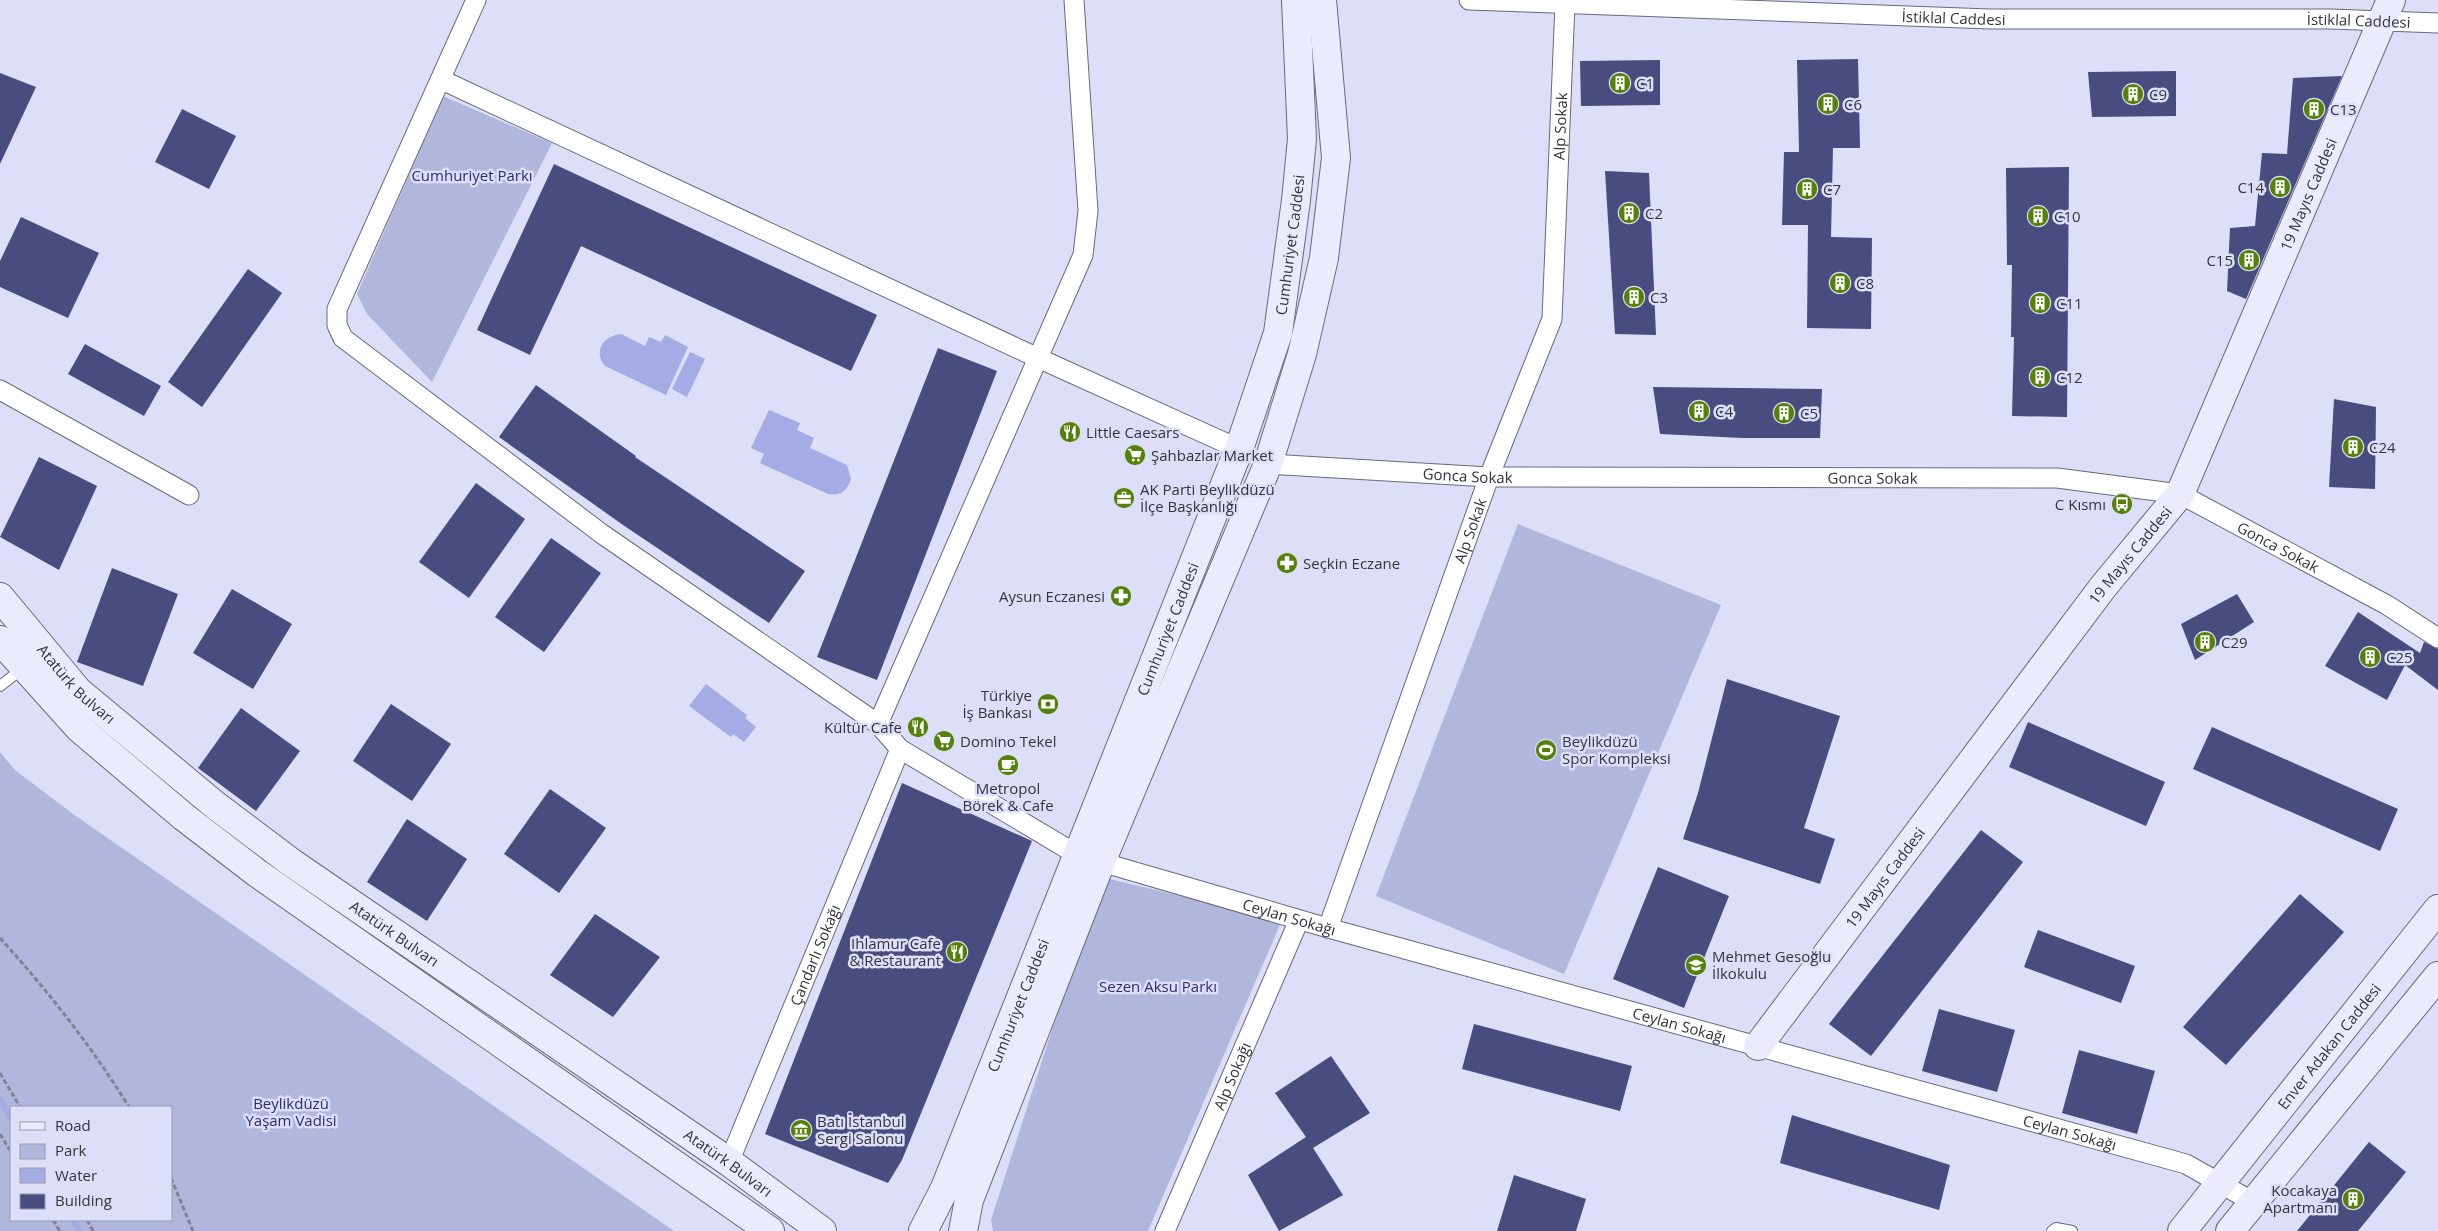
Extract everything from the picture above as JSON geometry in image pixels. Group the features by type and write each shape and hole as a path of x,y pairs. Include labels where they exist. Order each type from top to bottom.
{"main road":[{"name":"Cumhuriyet Caddesi","path":"963,1231 969,1200 1089,858 1239,448 1278,333 1296,200 1302,139 1296,0"},
{"name":"Cumhuriyet Caddesi","path":"924,1231 945,1188 1089,858 1268,464 1304,345 1324,258 1336,158 1322,0"},
{"name":"19 Mayıs Caddesi","path":"1758,1046 2103,587 2180,494 2387,11"},
{"path":"1239,448 1268,464"},
{"name":"Atatürk Bulvarı","path":"0,597 78,691 216,805 292,863 729,1162 822,1231"},
{"path":"0,640 79,728 184,817 257,874 770,1231"},
{"name":"Enver Adakan Caddesi","path":"2182,1231 2438,909"},
{"path":"2230,1231 2438,976"}],"street":[{"name":"Ceylan Sokağı","path":"476,0 442,80 337,309 337,325 343,338 602,534 878,724 900,749 1089,858 1299,920 2186,1164 2253,1202"},
{"path":"878,724 1083,255 1088,211 1074,0"},
{"name":"İstiklal Caddesi","path":"1469,0 1565,1 1990,19 2332,19 2387,11 2438,23"},
{"name":"Alp Sokak","path":"1328,928 1489,477 1552,319 1565,1"},
{"path":"442,80 1038,358 1239,448"},
{"path":"0,390 189,494"},
{"name":"Gonca Sokak","path":"1268,464 1489,477 2057,478 2180,494 2387,605 2438,638"},
{"name":"Çandarlı Sokağı","path":"729,1162 900,749"},
{"name":"Alp Sokağı","path":"1165,1231 1299,920"}],"lane":[{"path":"0,686 24,667"},
{"path":"2052,1231 2056,1228 2072,1231"}],"path":[{"path":"0,938 33,974 104,1066 129,1106"},
{"path":"0,1073 19,1106"},
{"path":"0,1134 10,1151"},
{"path":"172,1180 193,1231"}],"green space":[{"name":"Cumhuriyet Parkı","path":"443,96 552,143 432,382 367,314 357,294"},
{"name":"Beylikdüzü Spor Kompleksi","path":"1518,524 1721,605 1564,974 1376,896"},
{"name":"Beylikdüzü Yaşam Vadisi","path":"0,752 15,770 73,814 674,1231 0,1231"},
{"name":"Sezen Aksu Parkı","path":"1101,877 1282,920 1148,1231 993,1231 991,1220"}],"water":[{"path":"621,334 645,346 649,337 661,342 665,335 688,347 666,395 605,366 600,355 602,345 609,338"},
{"path":"690,352 705,359 687,397 672,389"},
{"path":"769,410 800,423 797,430 814,438 810,448 847,465 851,479 848,487 843,492 828,494 760,463 764,454 751,448"},
{"path":"706,684 747,715 745,718 756,727 744,742 733,734 731,737 689,706"}],"building":[{"path":"1858,59 1860,148 1833,148 1831,237 1872,238 1871,329 1807,328 1808,225 1782,225 1784,152 1799,152 1797,60"},
{"name":"C1","path":"1660,60 1660,105 1581,106 1580,61"},
{"name":"C9","path":"2176,71 2176,116 2092,117 2088,72"},
{"path":"0,73 36,87 0,164"},
{"path":"2342,76 2246,299 2227,291 2230,228 2255,226 2262,153 2287,154 2293,78"},
{"path":"182,109 236,136 209,189 155,162"},
{"path":"554,164 877,315 851,371 581,246 530,355 477,330"},
{"path":"2069,167 2067,417 2012,416 2014,337 2011,337 2012,265 2007,265 2006,168"},
{"path":"1605,171 1649,173 1656,335 1615,334"},
{"path":"21,217 99,253 68,318 0,287 0,261"},
{"path":"248,269 282,293 202,407 168,382"},
{"path":"85,344 161,386 144,416 68,374"},
{"path":"938,348 997,371 877,680 817,657"},
{"path":"536,385 635,457 805,571 769,623 623,525 499,437"},
{"path":"1653,387 1822,389 1820,438 1742,438 1660,434"},
{"name":"C24","path":"2334,399 2376,407 2375,489 2329,487"},
{"path":"39,457 97,486 59,570 0,537"},
{"path":"476,483 525,519 469,598 419,562"},
{"path":"551,538 601,573 544,652 495,617"},
{"path":"112,568 178,594 143,686 77,662"},
{"path":"232,589 292,624 253,689 193,653"},
{"name":"C29","path":"2237,594 2254,622 2195,660 2181,624"},
{"name":"C25","path":"2358,612 2420,653 2424,642 2438,649 2438,690 2405,665 2387,700 2325,666"},
{"path":"1727,679 1840,716 1804,828 1835,839 1820,884 1683,839 1698,793"},
{"path":"391,704 451,744 412,801 353,761"},
{"path":"241,708 300,751 256,811 198,768"},
{"path":"2028,722 2165,782 2146,826 2009,767"},
{"path":"2212,727 2398,809 2380,851 2193,769"},
{"path":"902,783 1032,841 902,1160 888,1183 765,1134"},
{"path":"550,789 606,828 559,893 504,854"},
{"path":"407,819 467,859 427,921 367,882"},
{"path":"1981,830 2023,862 1871,1056 1829,1024"},
{"path":"1658,867 1729,896 1684,1008 1613,979"},
{"path":"2300,894 2344,932 2226,1065 2183,1027"},
{"path":"595,914 660,957 613,1017 550,975"},
{"path":"2038,930 2135,966 2121,1003 2024,967"},
{"path":"1939,1009 2015,1030 1997,1092 1922,1071"},
{"path":"1474,1024 1632,1066 1620,1111 1462,1069"},
{"path":"2079,1050 2155,1071 2137,1134 2062,1113"},
{"path":"1331,1056 1370,1113 1313,1148 1343,1195 1279,1231 1248,1175 1306,1137 1275,1093"},
{"path":"1792,1115 1950,1165 1939,1210 1780,1163"},
{"name":"Kocakaya Apartmanı","path":"2369,1142 2406,1172 2358,1231 2297,1231"},
{"path":"1514,1175 1586,1199 1576,1231 1497,1231"}],"waterway":[{"path":"0,1100 10,1116"},
{"path":"74,1221 80,1231"}],"place":[{"name":"C1","path":"1620,83"},
{"name":"C9","path":"2133,94"},
{"name":"C6","path":"1828,104"},
{"name":"C13","path":"2314,109"},
{"name":"C14","path":"2280,187"},
{"name":"C7","path":"1807,189"},
{"name":"C2","path":"1629,213"},
{"name":"C10","path":"2038,216"},
{"name":"C15","path":"2249,260"},
{"name":"C8","path":"1840,283"},
{"name":"C3","path":"1634,297"},
{"name":"C11","path":"2040,303"},
{"name":"C12","path":"2040,377"},
{"name":"C4","path":"1699,411"},
{"name":"C5","path":"1784,413"},
{"name":"Little Caesars","path":"1070,432"},
{"name":"C24","path":"2353,447"},
{"name":"Şahbazlar Market","path":"1135,455"},
{"name":"AK Parti Beylikdüzü İlçe Başkanlığı","path":"1124,498"},
{"name":"C Kısmı","path":"2122,504"},
{"name":"Seçkin Eczane","path":"1287,563"},
{"name":"Aysun Eczanesi","path":"1121,596"},
{"name":"C29","path":"2205,642"},
{"name":"C25","path":"2370,657"},
{"name":"Türkiye İş Bankası","path":"1048,704"},
{"name":"Kültür Cafe","path":"918,727"},
{"name":"Domino Tekel","path":"944,741"},
{"name":"Beylikdüzü Spor Kompleksi","path":"1546,750"},
{"name":"Metropol Börek & Cafe","path":"1008,765"},
{"name":"Ihlamur Cafe & Restaurant","path":"957,952"},
{"name":"Mehmet Gesoğlu İlkokulu","path":"1696,965"},
{"name":"Batı İstanbul Sergi Salonu","path":"801,1130"},
{"name":"Kocakaya Apartmanı","path":"2353,1199"}]}
